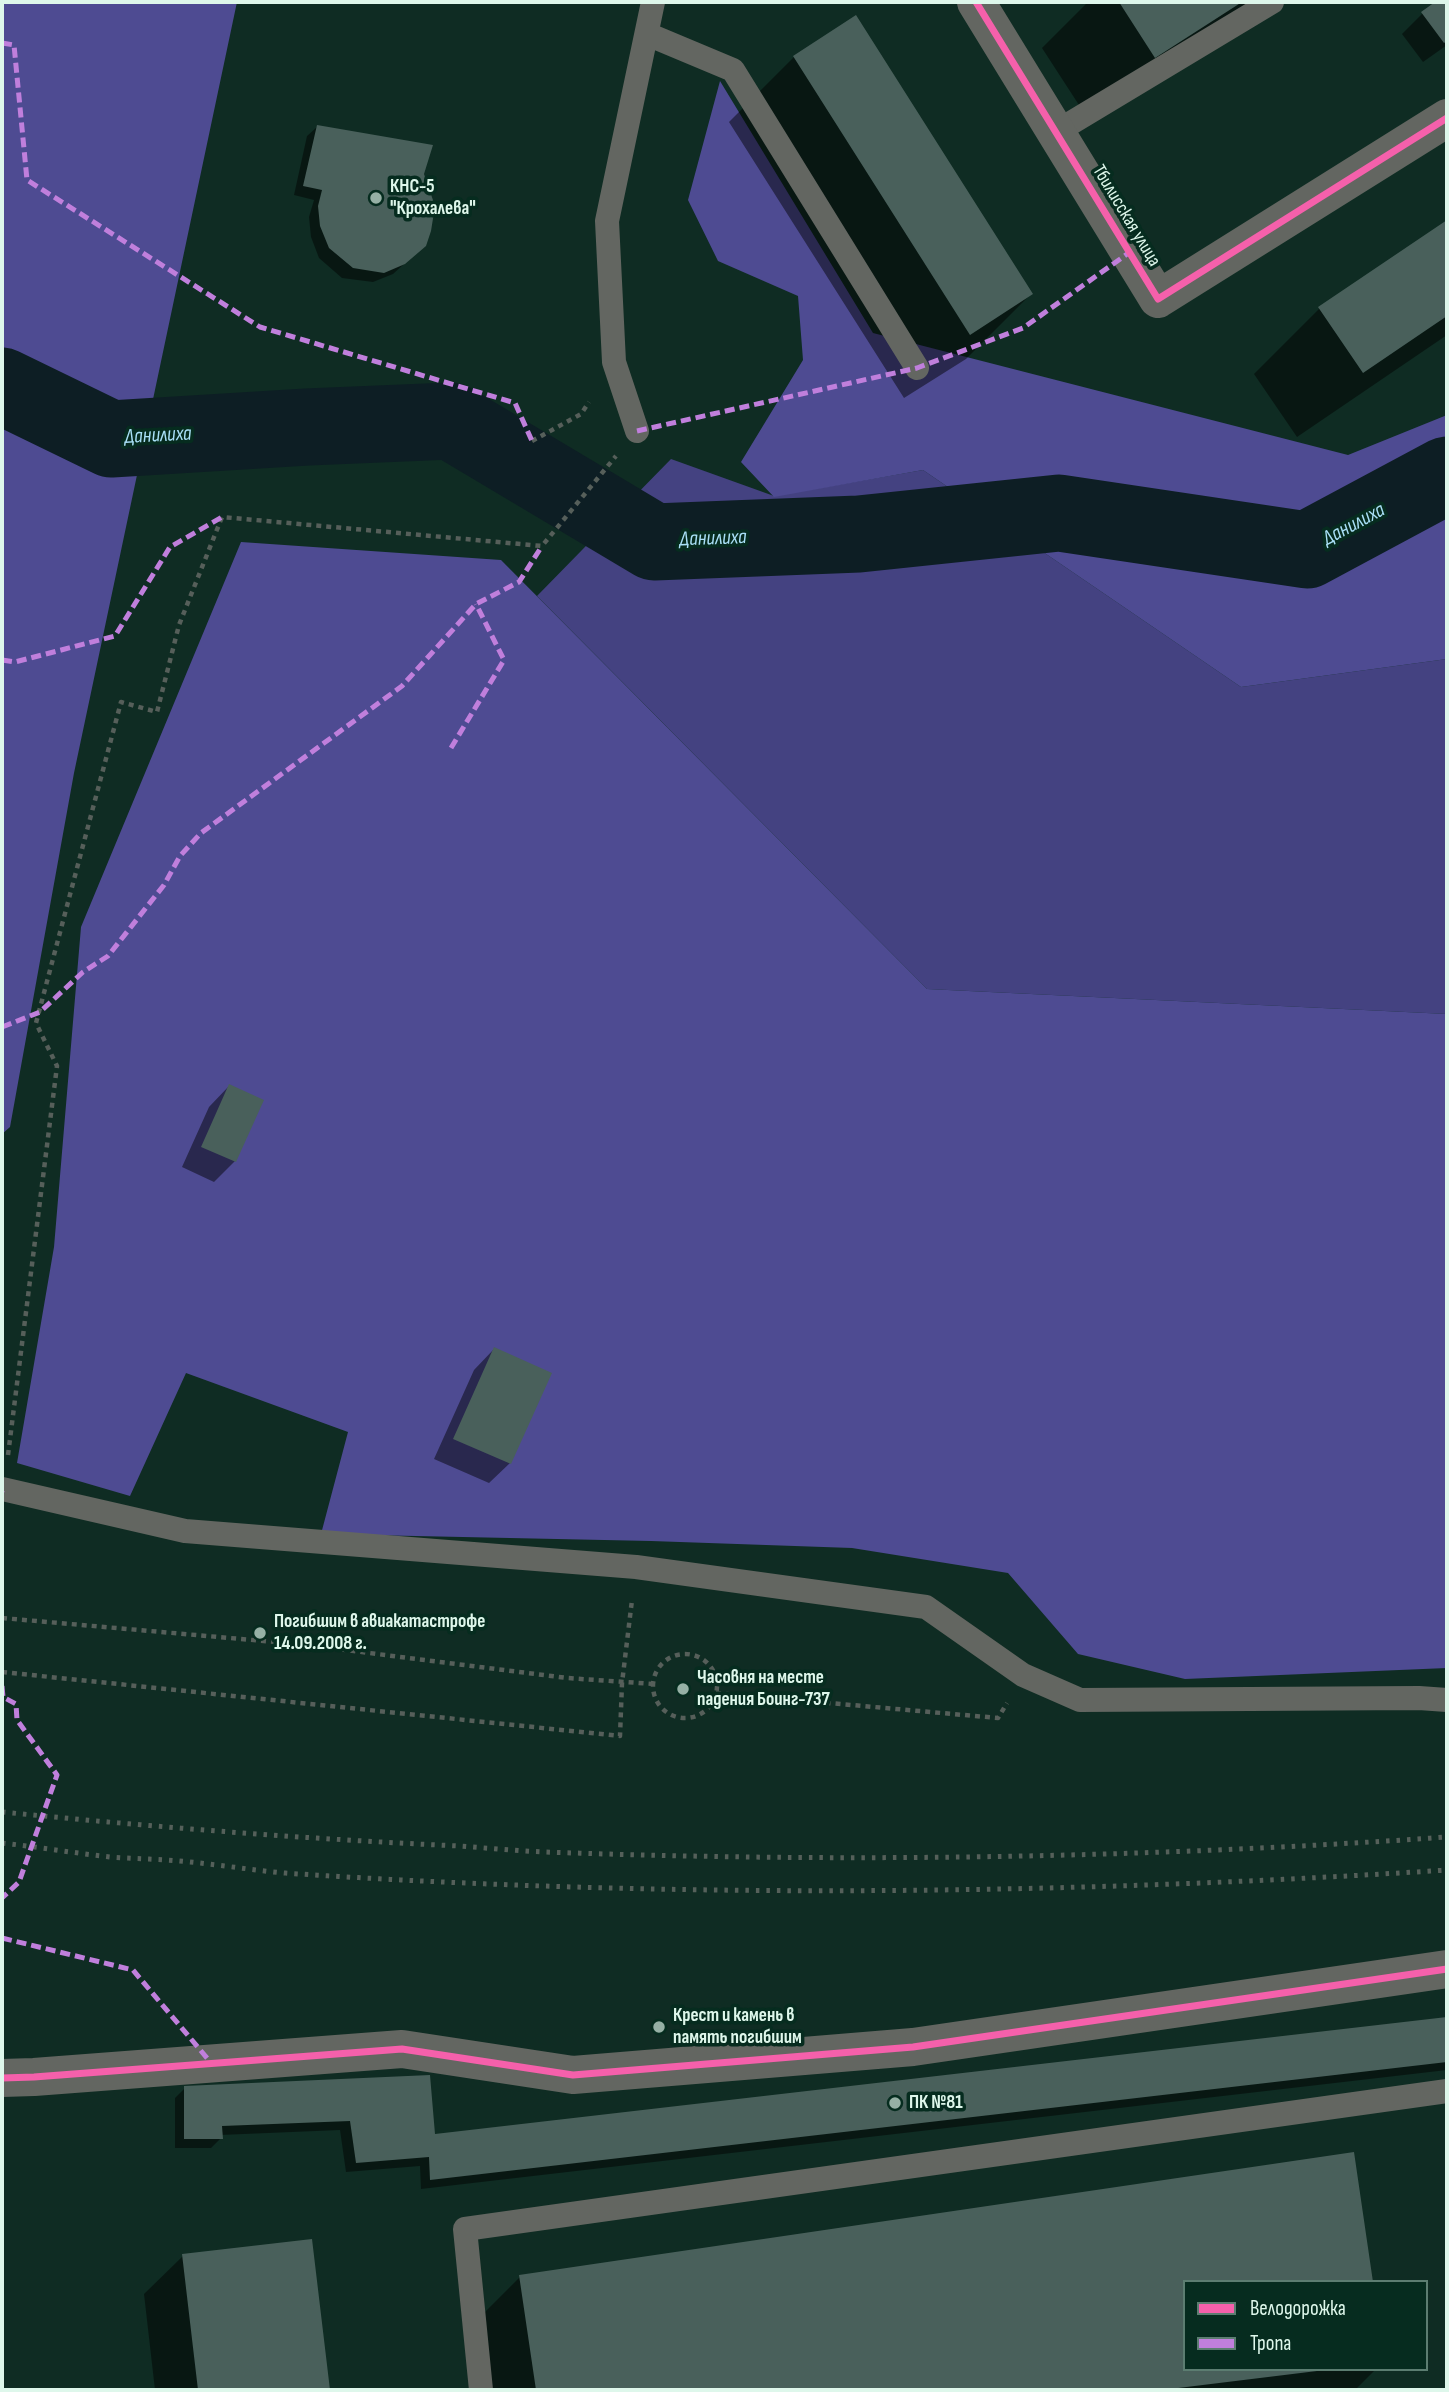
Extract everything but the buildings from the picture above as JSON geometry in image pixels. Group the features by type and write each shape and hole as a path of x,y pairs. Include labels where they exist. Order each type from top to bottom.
{"street":[{"name":"Тбилисская улица","path":"976,2 1158,299 1447,118"},
{"path":"2,2078 401,2049 573,2075 913,2047 1447,1969"}],"lane":[{"path":"637,431 614,362 607,221 653,2"},
{"path":"1056,132 1272,2"},
{"path":"647,34 733,70 917,368"},
{"path":"2,1490 185,1531 636,1567 926,1607 1023,1675 1080,1700 1447,1700"},
{"path":"481,2390 465,2230 1447,2091"}],"path":[{"path":"532,442 581,414 614,362"},
{"path":"2,1490 57,1066 36,1023 121,702 157,712 179,625 222,517 542,546 618,454"},
{"path":"2,1672 620,1736 622,1683 636,1567"},
{"path":"2,1618 298,1644 622,1683 654,1684"},
{"path":"690,1655 708,1664 717,1682 716,1693 713,1703 697,1716 676,1717 666,1712 659,1704 654,1684 662,1665 670,1658 690,1655"},
{"path":"716,1693 998,1718"}],"shaded area":[{"path":"2,2 237,2 74,773 10,1127 2,1134"},
{"path":"720,81 873,333 1348,455 1447,415 1447,659 1241,687 923,470 774,497 741,462 803,360 798,296 718,261 688,200"},
{"path":"671,459 774,496 923,470 1241,687 1447,659 1447,1014 927,989 537,596"},
{"path":"241,542 501,560 927,989 1447,1014 1447,1668 1185,1679 1078,1654 1008,1573 852,1548 321,1534 348,1432 186,1373 130,1496 17,1463 54,1247 81,927"}],"waterway":[{"name":"Данилиха","path":"2,386 111,439 451,421 654,542 859,534 1059,513 1307,550 1447,475"}],"railway":[{"path":"2,1812 173,1828 535,1852 771,1857 1109,1854 1447,1837"},
{"path":"2,1843 110,1857 180,1861 284,1873 575,1887 720,1890 1011,1889 1156,1885 1447,1870"}],"marked path":[{"path":"2,43 14,45 27,180 260,327 515,403 532,441"},
{"path":"637,431 917,368 1023,328 1130,252"},
{"path":"2,660 15,662 115,636 170,547 222,517"},
{"path":"2,1027 40,1012 83,972 108,956 164,885 180,856 201,833 402,686 476,604 519,582 542,546"},
{"path":"451,748 504,660 476,604"},
{"path":"2,1686 3,1697 16,1704 17,1720 57,1775 19,1882 2,1898"},
{"path":"2,1938 133,1970 212,2064"}],"cycle path":[{"path":"976,2 1158,299 1447,118"},
{"path":"2,2078 402,2049 573,2075 913,2047 1447,1969"}],"place":[{"name":"КНС-5 \"Крохалева\"","path":"376,198"},
{"name":"Погибшим в авиакатастрофе 14.09.2008 г.","path":"260,1633"},
{"name":"Часовня на месте падения Боинг-737","path":"683,1689"},
{"name":"Крест и камень в память погибшим","path":"659,2027"},
{"name":"ПК №81","path":"895,2103"}]}
